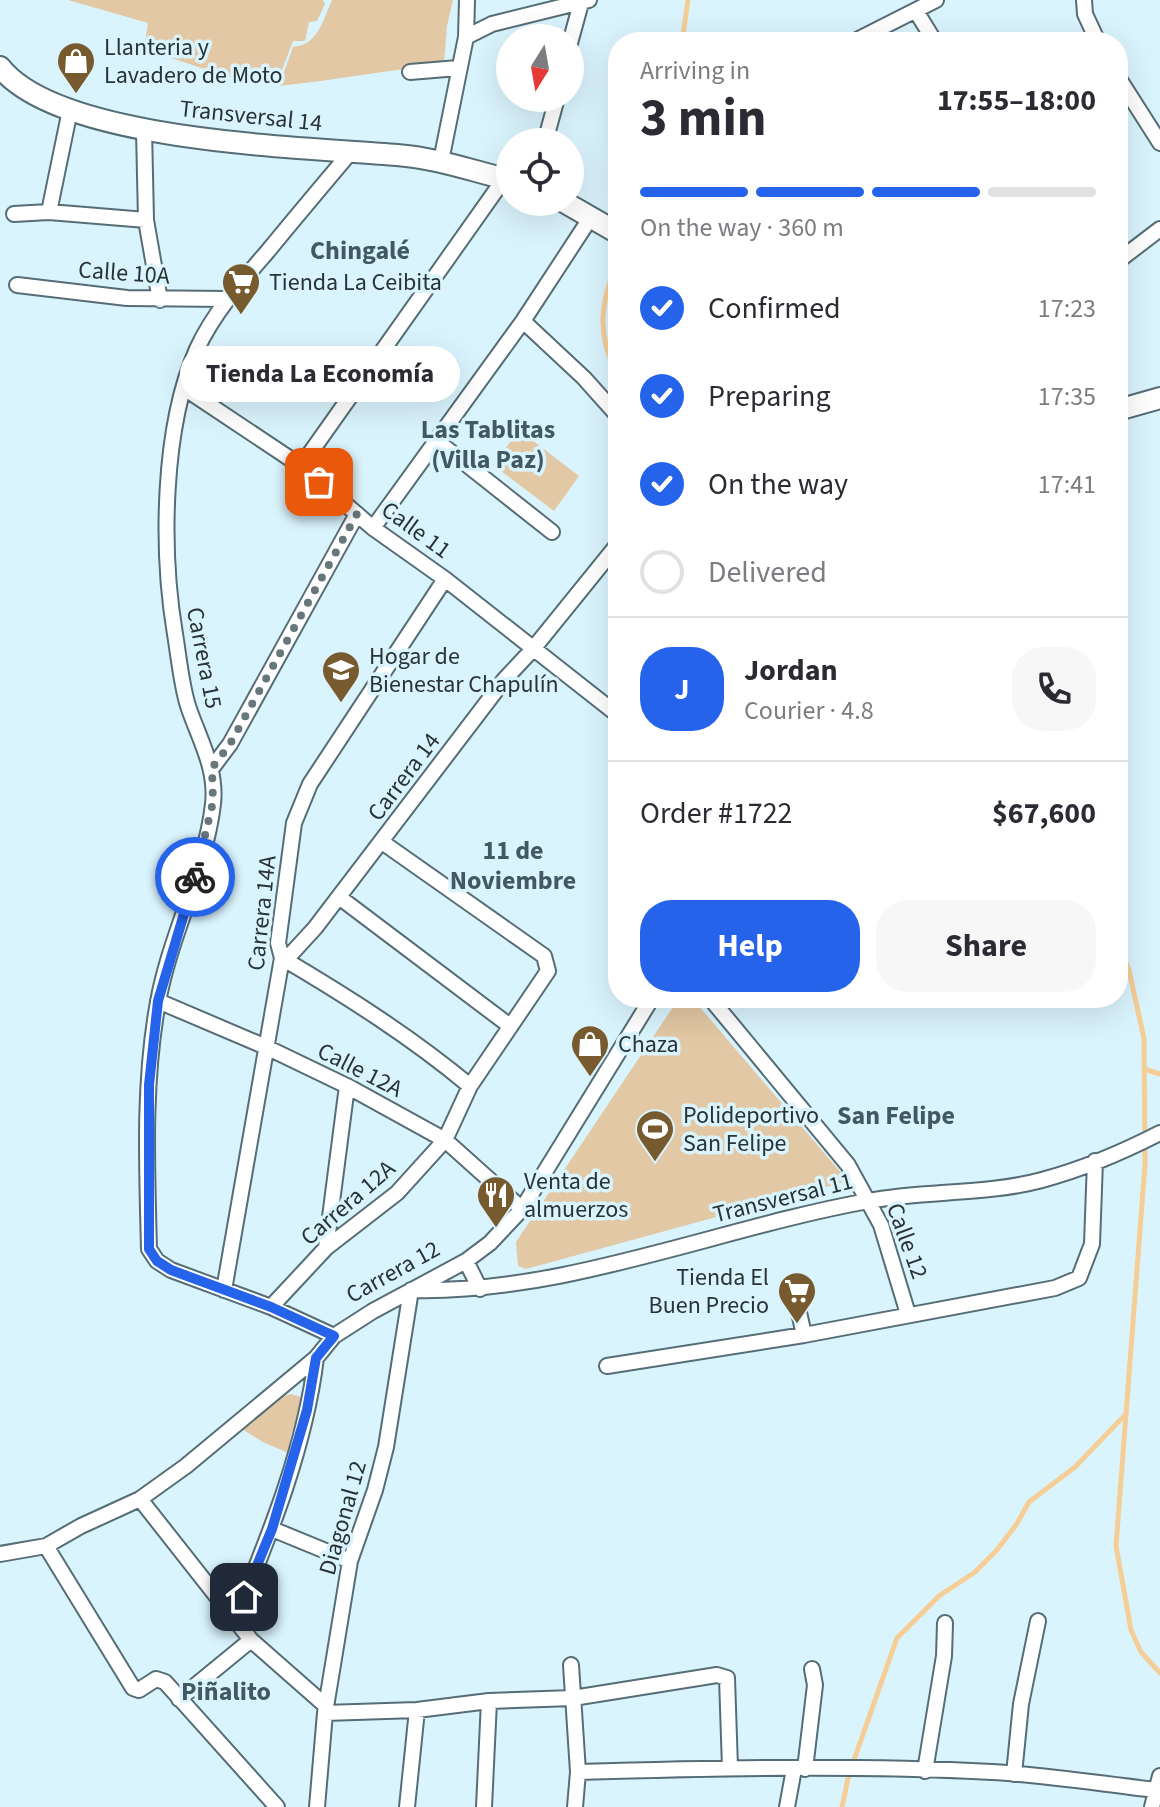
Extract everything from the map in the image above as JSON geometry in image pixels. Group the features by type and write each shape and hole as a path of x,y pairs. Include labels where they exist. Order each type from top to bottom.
{"street":[{"path":"441,161 466,37 467,0"},
{"path":"873,32 936,0"},
{"path":"466,37 492,24 585,2"},
{"path":"577,24 585,2"},
{"path":"1084,7 1094,32"},
{"path":"916,11 929,32"},
{"name":"Transversal 14","path":"0,67 33,95 70,110 144,130 349,154 397,155 441,161 496,177"},
{"path":"410,72 458,68"},
{"path":"1128,93 1160,143"},
{"path":"49,212 70,110"},
{"path":"144,130 146,220 160,300"},
{"name":"Carrera 15","path":"224,1290 171,1270 157,1261 149,1249 149,1085 158,1001 205,842 213,802 212,768 187,702 171,609 167,536 172,434 198,348 227,299 349,154"},
{"path":"301,466 496,195"},
{"path":"14,214 49,212 146,220"},
{"path":"584,213 608,227"},
{"path":"373,528 523,321 591,217"},
{"path":"1128,253 1160,229"},
{"name":"Calle 10A","path":"17,285 160,300 227,299"},
{"path":"523,321 608,405"},
{"name":"Calle 11","path":"184,388 301,466 373,528 608,702"},
{"path":"1128,407 1160,398"},
{"path":"437,441 552,532"},
{"path":"212,768 236,733 357,514"},
{"name":"Carrera 14","path":"282,958 292,953 315,928 504,680 608,556"},
{"name":"Carrera 14A","path":"224,1290 282,958 278,943 294,823 310,784 445,579"},
{"name":"Carrera 12A","path":"271,1307 326,1248 397,1193 445,1140 470,1086 548,971 544,956 382,842"},
{"path":"339,897 510,1026"},
{"path":"282,958 425,1048 470,1086"},
{"name":"Calle 12A","path":"158,1001 347,1086 445,1140 522,1209"},
{"name":"Carrera 12","path":"0,1554 46,1546 140,1499 186,1466 316,1358 334,1336 466,1261 490,1243 522,1209 646,1008"},
{"name":"Calle 12","path":"718,1008 848,1165 881,1225 908,1314"},
{"path":"326,1248 347,1086"},
{"name":"Transversal 11","path":"411,1290 480,1289 520,1284 869,1200 1041,1180 1123,1152 1160,1133"},
{"path":"607,1366 804,1335 1044,1290 1079,1278 1092,1244 1095,1161"},
{"path":"466,1261 480,1289"},
{"path":"224,1290 271,1307 334,1336"},
{"name":"Diagonal 12","path":"317,1807 326,1709 350,1561 375,1490 386,1447 411,1290"},
{"path":"795,1294 804,1335"},
{"path":"235,1620 272,1529 307,1410 316,1358"},
{"path":"140,1499 251,1640 326,1709 417,1710 489,1701 573,1698 724,1676 727,1678 730,1768"},
{"path":"272,1529 350,1561"},
{"path":"46,1546 133,1688 139,1690 156,1679 165,1682 277,1807"},
{"path":"1014,1774 1021,1704 1038,1621"},
{"path":"925,1771 944,1656 945,1623"},
{"path":"179,1699 251,1640"},
{"path":"571,1665 578,1772 575,1807"},
{"path":"787,1807 799,1769 815,1685 812,1669"},
{"path":"484,1807 489,1701"},
{"path":"407,1807 417,1710"},
{"path":"578,1772 730,1768 925,1771 1158,1783 1152,1807"}],"shaded area":[{"path":"68,0 323,0 325,4 317,21 309,22 305,41 293,41 277,83 253,85 144,49 148,23"},
{"path":"332,0 453,0 444,64 279,86 293,47 314,37"},
{"path":"519,430 579,476 554,511 493,465"},
{"path":"672,1008 701,1008 848,1181 526,1269 518,1266 516,1242"},
{"path":"291,1394 304,1398 288,1453 242,1429 280,1397"}],"waterway":[{"path":"683,32 688,0"},
{"path":"608,290 603,318 608,352"},
{"path":"1128,968 1144,1039 1145,1164 1116,1546 1131,1630 1141,1652 1160,1673"},
{"path":"1144,1069 1160,1074"},
{"path":"842,1807 849,1774 897,1638 939,1596 975,1572 996,1551 1029,1502 1075,1467 1126,1414"}],"way so far":[{"path":"195,877 213,802 212,768 230,744 357,514 319,482"}],"place":[{"name":"Llanteria y Lavadero de Moto","path":"76,95"},
{"name":"Tienda La Ceibita","path":"241,316"},
{"name":"Tienda La Economía","path":"319,482"},
{"name":"Hogar de Bienestar Chapulín","path":"341,704"},
{"name":"Chaza","path":"590,1078"},
{"name":"Polideportivo San Felipe","path":"655,1163"},
{"name":"Venta de almuerzos","path":"496,1229"},
{"name":"Tienda El Buen Precio","path":"797,1325"}],"district":[{"name":"Chingalé","path":"360,250"},
{"name":"Las Tablitas (Villa Paz)","path":"488,444"},
{"name":"11 de Noviembre","path":"513,865"},
{"name":"San Felipe","path":"896,1115"},
{"name":"Piñalito","path":"226,1691"}],"route":[{"path":"195,877 158,1001 149,1085 149,1249 157,1261 171,1270 271,1307 334,1336 316,1358 307,1410 272,1529 244,1597"}]}
